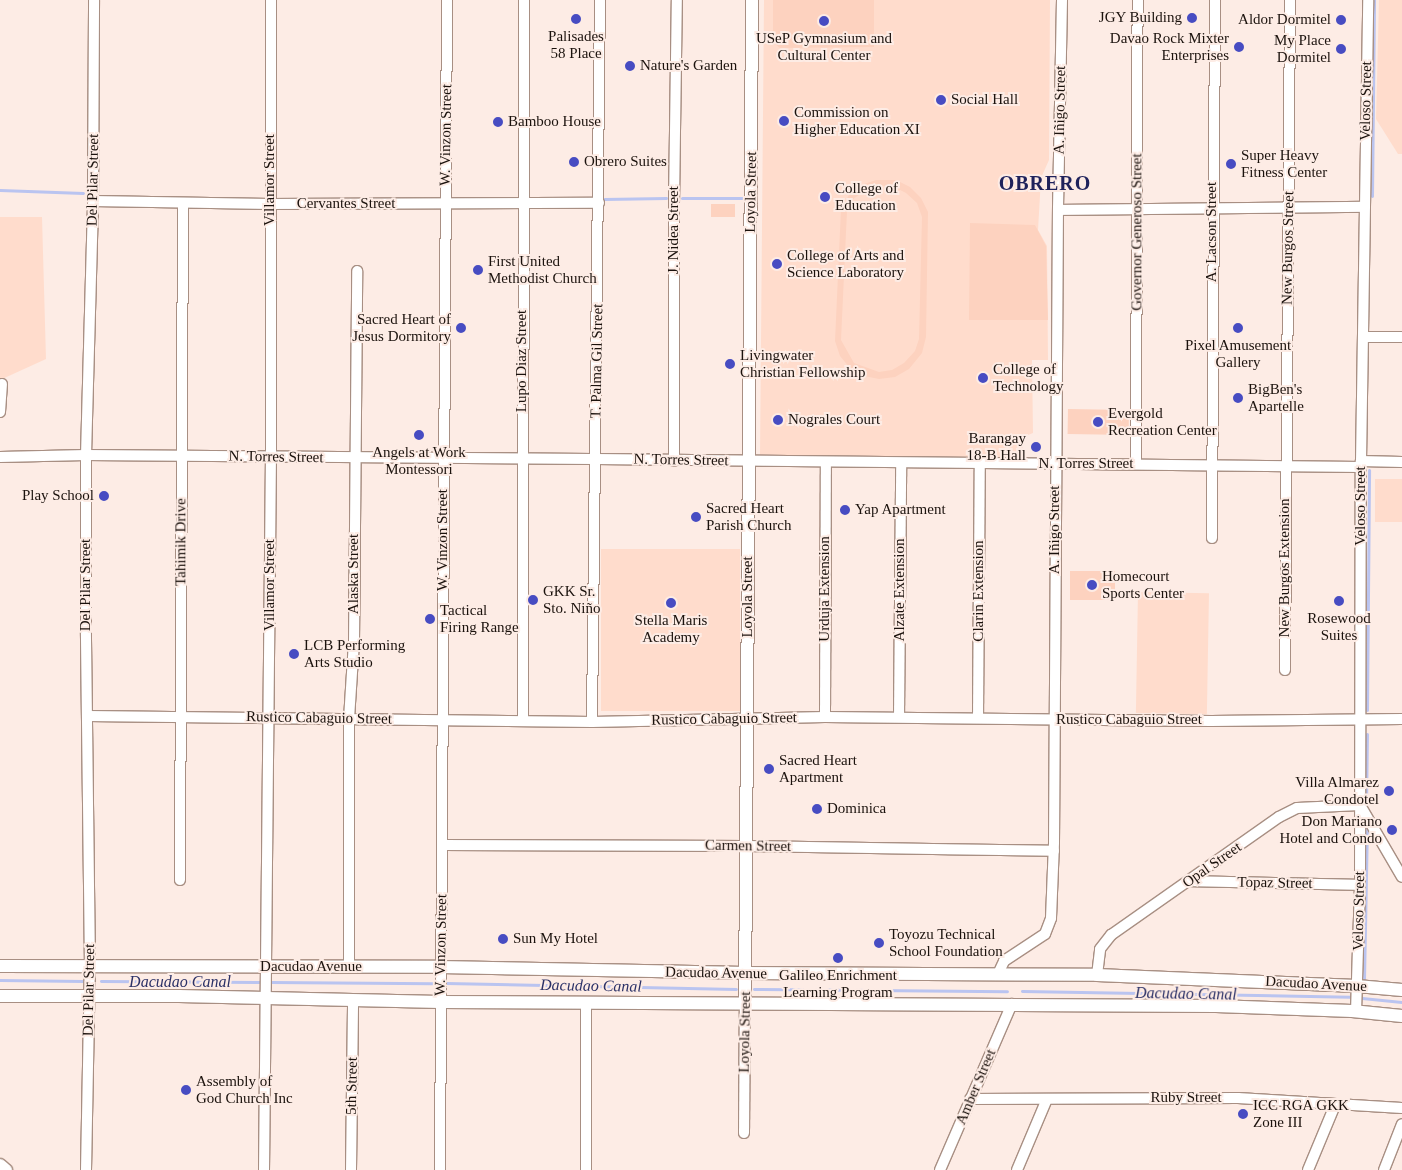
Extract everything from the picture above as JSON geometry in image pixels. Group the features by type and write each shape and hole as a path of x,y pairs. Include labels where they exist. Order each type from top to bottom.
{"main road":[{"name":"Loyola Street","path":"745,1004 752,0"},
{"name":"Dacudao Avenue","path":"0,966 440,967 746,974 1097,975 1357,986 1402,990"},
{"name":"Dacudao Avenue","path":"0,996 440,1002 1216,1006 1356,1012 1402,1016"},
{"path":"0,1166 5,1170"}],"street":[{"name":"Del Pilar Street","path":"86,1170 90,967 86,455 94,202 94,0"},
{"name":"Villamor Street","path":"264,1170 271,457 271,0"},
{"name":"W. Vinzon Street","path":"440,1170 447,0"},
{"name":"Lupo Diaz Street","path":"523,721 522,203 524,0"},
{"name":"T. Palma Gil Street","path":"592,722 600,0"},
{"name":"J. Nidea Street","path":"674,461 674,203 677,0"},
{"name":"A. Iñigo Street","path":"998,974 1004,961 1042,937 1048,929 1051,918 1056,719 1058,210 1062,0"},
{"name":"Governor Generoso Street","path":"1136,464 1138,0"},
{"name":"A. Lacson Street","path":"1212,538 1212,208 1215,0"},
{"name":"New Burgos Street","path":"1285,466 1290,0"},
{"name":"Veloso Street","path":"1356,1012 1360,885 1361,464 1368,0"},
{"name":"Cervantes Street","path":"94,202 183,204 599,203"},
{"name":"Tahimik Drive","path":"180,880 183,204"},
{"path":"1058,210 1365,207"},
{"name":"Alaska Street","path":"349,967 349,719 354,642 357,271"},
{"path":"1363,337 1402,337"},
{"path":"0,412 2,384"},
{"name":"N. Torres Street","path":"0,457 86,455 1285,466 1402,462"},
{"name":"Urduja Extension","path":"825,717 826,462"},
{"name":"Alzate Extension","path":"899,717 901,463"},
{"name":"Clarin Extension","path":"978,718 980,463"},
{"name":"New Burgos Extension","path":"1285,466 1285,670"},
{"name":"Rustico Cabaguio Street","path":"88,716 592,722 825,717 1262,721 1361,718 1402,719"},
{"path":"1360,805 1402,877"},
{"name":"Opal Street","path":"1097,975 1098,957 1111,935 1287,812 1306,806 1360,805"},
{"name":"Carmen Street","path":"442,845 746,846 1054,851"},
{"name":"Topaz Street","path":"1190,881 1360,885"},
{"name":"5th Street","path":"351,1170 353,1001"},
{"path":"586,1003 586,1170"},
{"name":"Loyola Street","path":"744,1133 745,1004"},
{"name":"Amber Street","path":"940,1170 1012,1004"},
{"name":"Ruby Street","path":"970,1099 1238,1098 1402,1108"},
{"path":"1017,1170 1047,1099"},
{"path":"1308,1170 1335,1105"},
{"path":"1384,1170 1402,1124"}],"shaded area":[{"path":"764,0 1050,0 1049,160 1041,178 1038,230 1047,246 1048,360 1032,360 1033,433 1023,437 1022,459 760,455"},
{"name":"USeP Gymnasium and Cultural Center","path":"773,0 874,0 874,47 780,48 773,42"},
{"path":"1379,0 1402,0 1402,154 1398,154 1376,119"},
{"path":"876,180 896,180 910,187 921,198 928,212 926,337 922,353 909,369 895,377 879,379 864,376 850,368 840,356 835,341 841,209 849,195 861,185","holes":["878,185 894,187 906,193 917,203 922,217 919,339 915,351 904,363 892,370 879,372 854,363 841,340 847,211 853,199 866,190"]},
{"path":"711,204 735,204 735,217 711,217"},
{"path":"0,217 42,217 46,359 0,380"},
{"path":"970,223 1035,225 1046,246 1048,320 969,320"},
{"name":"Evergold Recreation Center","path":"1068,409 1129,410 1129,435 1068,434"},
{"path":"1375,479 1402,479 1402,522 1375,522"},
{"name":"Stella Maris Academy","path":"601,549 740,549 740,711 601,711"},
{"name":"Homecourt Sports Center","path":"1070,571 1115,571 1115,600 1070,600"},
{"path":"1138,592 1209,593 1207,714 1136,713"}],"waterway":[{"path":"1372,196 1374,0"},
{"path":"0,190 83,193"},
{"path":"604,199 666,198"},
{"path":"682,198 743,198"},
{"path":"1367,710 1369,470"},
{"path":"1366,805 1367,734"},
{"path":"1364,980 1367,822"},
{"name":"Dacudao Canal","path":"0,980 83,981"},
{"name":"Dacudao Canal","path":"101,981 260,982"},
{"name":"Dacudao Canal","path":"271,982 433,983"},
{"name":"Dacudao Canal","path":"446,983 736,989"},
{"name":"Dacudao Canal","path":"754,989 1007,991"},
{"name":"Dacudao Canal","path":"1022,991 1350,997"},
{"name":"Dacudao Canal","path":"1362,998 1402,1002"}],"place":[{"name":"JGY Building","path":"1192,18"},
{"name":"Palisades 58 Place","path":"576,19"},
{"name":"Aldor Dormitel","path":"1341,20"},
{"name":"USeP Gymnasium and Cultural Center","path":"824,21"},
{"name":"Davao Rock Mixter Enterprises","path":"1239,47"},
{"name":"My Place Dormitel","path":"1341,49"},
{"name":"Nature's Garden","path":"630,66"},
{"name":"Social Hall","path":"941,100"},
{"name":"Commission on Higher Education XI","path":"784,121"},
{"name":"Bamboo House","path":"498,122"},
{"name":"Obrero Suites","path":"574,162"},
{"name":"Super Heavy Fitness Center","path":"1231,164"},
{"name":"College of Education","path":"825,197"},
{"name":"College of Arts and Science Laboratory","path":"777,264"},
{"name":"First United Methodist Church","path":"478,270"},
{"name":"Sacred Heart of Jesus Dormitory","path":"461,328"},
{"name":"Pixel Amusement Gallery","path":"1238,328"},
{"name":"Livingwater Christian Fellowship","path":"730,364"},
{"name":"College of Technology","path":"983,378"},
{"name":"BigBen's Apartelle","path":"1238,398"},
{"name":"Nograles Court","path":"778,420"},
{"name":"Evergold Recreation Center","path":"1098,422"},
{"name":"Angels at Work Montessori","path":"419,435"},
{"name":"Barangay 18-B Hall","path":"1036,447"},
{"name":"Play School","path":"104,496"},
{"name":"Yap Apartment","path":"845,510"},
{"name":"Sacred Heart Parish Church","path":"696,517"},
{"name":"Homecourt Sports Center","path":"1092,585"},
{"name":"GKK Sr. Sto. Niño","path":"533,600"},
{"name":"Rosewood Suites","path":"1339,601"},
{"name":"Stella Maris Academy","path":"671,603"},
{"name":"Tactical Firing Range","path":"430,619"},
{"name":"LCB Performing Arts Studio","path":"294,654"},
{"name":"Sacred Heart Apartment","path":"769,769"},
{"name":"Villa Almarez Condotel","path":"1389,791"},
{"name":"Dominica","path":"817,809"},
{"name":"Don Mariano Hotel and Condo","path":"1392,830"},
{"name":"Sun My Hotel","path":"503,939"},
{"name":"Toyozu Technical School Foundation","path":"879,943"},
{"name":"Galileo Enrichment Learning Program","path":"838,958"},
{"name":"Assembly of God Church Inc","path":"186,1090"},
{"name":"ICC RGA GKK Zone III","path":"1243,1114"}],"district":[{"name":"OBRERO","path":"1045,183"}]}
